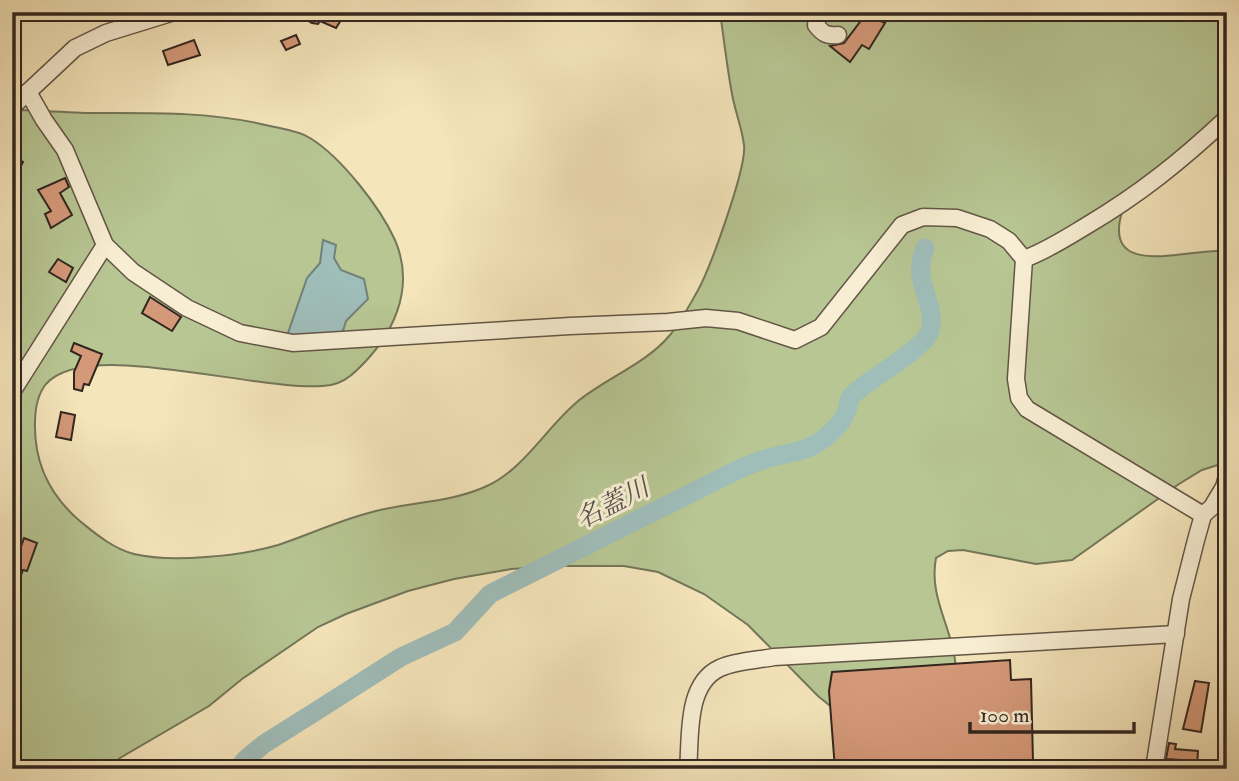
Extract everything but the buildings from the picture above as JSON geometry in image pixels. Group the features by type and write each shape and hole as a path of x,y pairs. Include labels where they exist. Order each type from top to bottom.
{"street":[{"path":"12,107 75,48 106,33 174,12"},
{"path":"819,12 816,25 821,32 827,36 838,35"},
{"path":"28,92 65,150 105,245 133,272 187,308 240,333 293,343 668,322 706,317 738,321 795,340 821,327 902,225 923,217 957,218 990,229 1009,241 1024,259 1016,379 1019,398 1027,409 1203,515"},
{"path":"1024,259 1041,253 1132,198 1174,166 1227,118"},
{"path":"12,392 105,245"},
{"path":"1154,769 1181,599 1203,515 1224,487 1227,476"},
{"path":"688,769 693,707 707,677 719,668 774,657 1176,634"}],"green space":[{"path":"720,12 1227,12 1227,129 1122,212 1119,234 1125,247 1137,254 1154,256 1227,251 1227,462 1202,470 1179,484 1072,560 1036,564 963,550 948,551 936,558 936,588 955,657 956,672 850,722 818,696 748,625 704,594 658,572 624,566 559,566 511,569 454,579 408,591 346,614 318,627 242,679 209,706 120,758 108,769 12,769 12,110 201,115 247,121 301,134 322,146 347,170 370,198 395,240 403,276 397,311 370,357 338,383 302,386 138,366 100,365 68,371 43,388 35,418 37,452 46,478 70,512 100,537 134,554 167,558 226,555 278,545 363,514 460,495 487,486 524,459 577,402 638,363 670,335 697,292 710,262 734,195 743,157 744,145 732,94"}],"water":[{"path":"323,240 336,245 334,258 341,270 364,279 368,299 346,321 342,334 295,339 288,333 307,278 320,263"}],"waterway":[{"name":"名蓋川","path":"237,769 264,744 401,657 455,632 490,594 733,472 763,460 805,449 823,439 843,419 853,395 909,354 930,331 930,311 921,272 925,248"}]}
